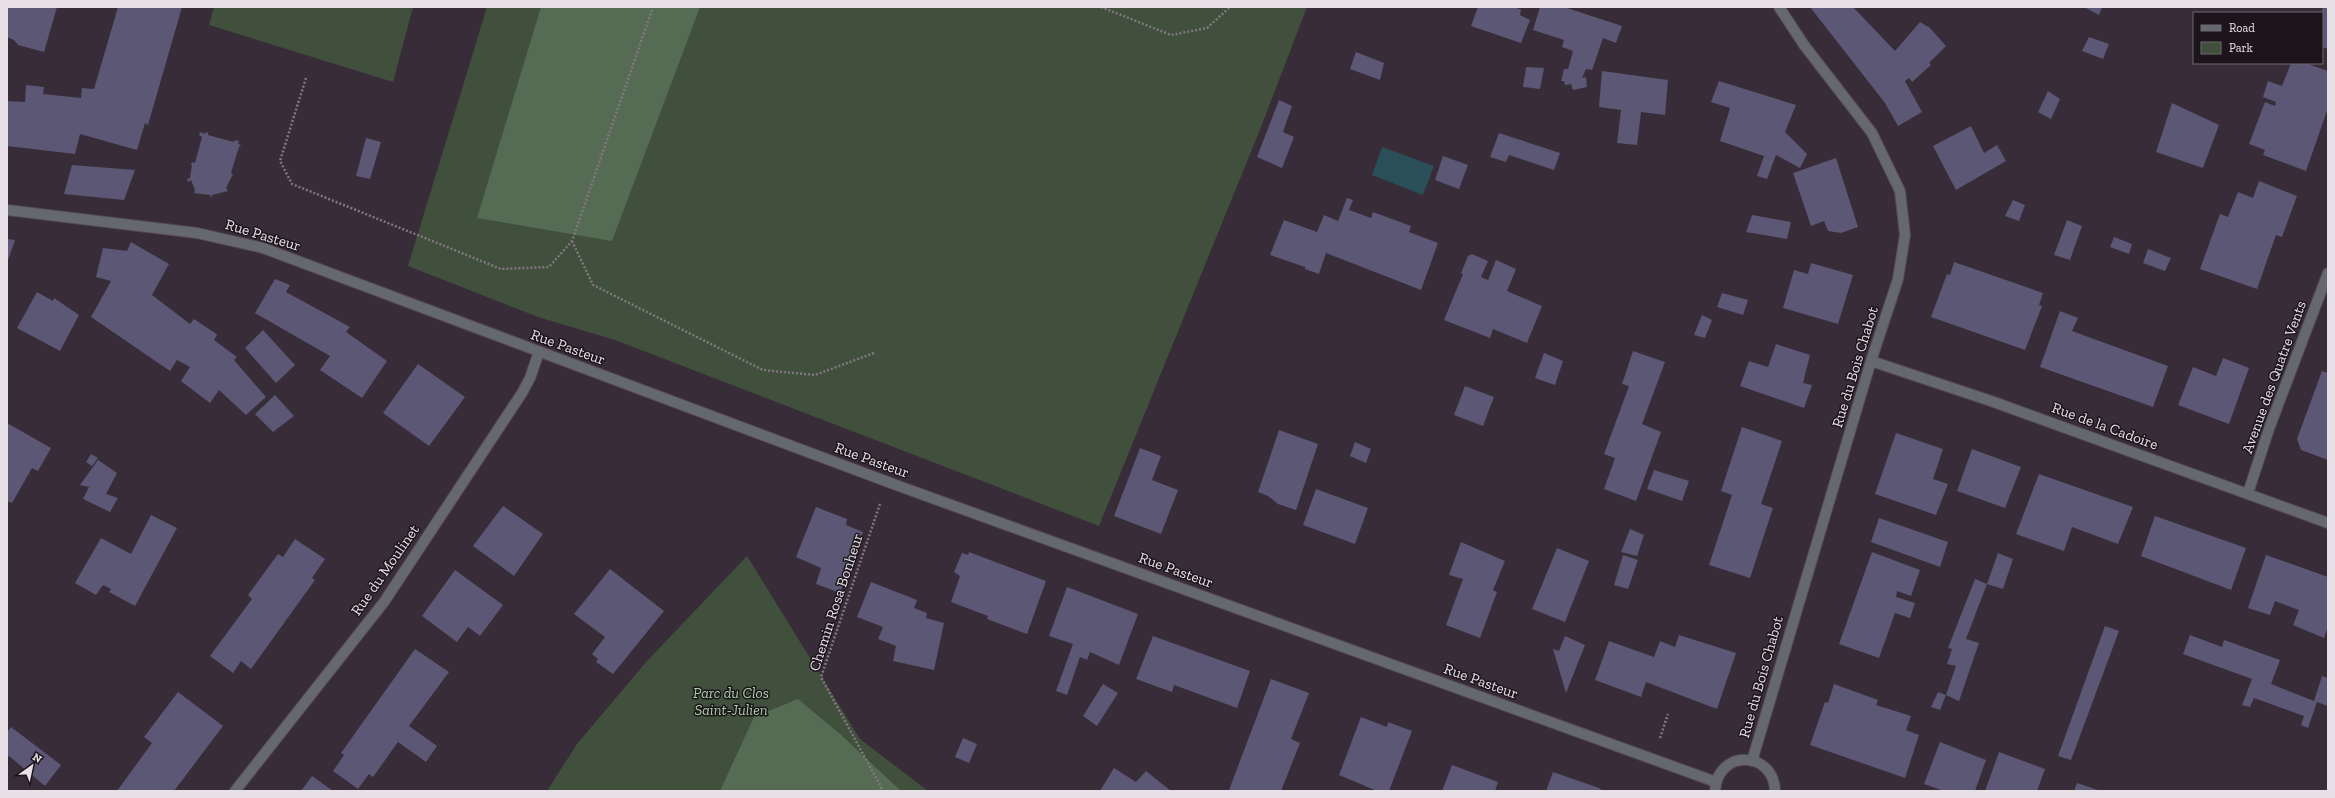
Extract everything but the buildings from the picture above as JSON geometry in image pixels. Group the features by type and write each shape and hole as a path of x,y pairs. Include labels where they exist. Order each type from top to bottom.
{"street":[{"name":"Rue du Bois Chabot","path":"1752,761 1871,361 1898,279 1905,235 1900,191 1872,133 1804,45 1779,7"},
{"name":"Rue Pasteur","path":"7,210 198,232 263,248 896,485 1716,786"},
{"name":"Avenue des Quatre Vents","path":"2248,493 2270,426 2328,273"},
{"name":"Rue du Moulinet","path":"235,791 384,602 522,393 530,378 539,352"},
{"name":"Rue de la Cadoire","path":"1871,361 2328,522"},
{"path":"1716,786 1722,770 1730,764 1742,760 1752,761 1764,766 1770,773 1775,791"}],"path":[{"path":"306,78 280,161 292,184 501,269 549,267 572,241 653,7"},
{"path":"1101,7 1171,35 1207,28 1230,7"},
{"path":"572,241 593,285 763,370 815,375 874,352"},
{"name":"Chemin Rosa Bonheur","path":"881,791 821,677 880,504 896,485"},
{"path":"1659,740 1668,714"}],"green space":[{"path":"214,7 413,7 393,82 209,25"},
{"path":"487,7 1307,7 1261,127 1099,526 615,340 538,317 408,266"},
{"path":"541,7 700,7 612,241 477,218"},
{"name":"Parc du Clos Saint-Julien","path":"747,556 860,739 928,791 547,791 577,744 647,661"},
{"path":"798,699 840,734 901,791 720,791 754,717"}],"water":[{"path":"1382,147 1434,166 1423,195 1372,175"}]}
